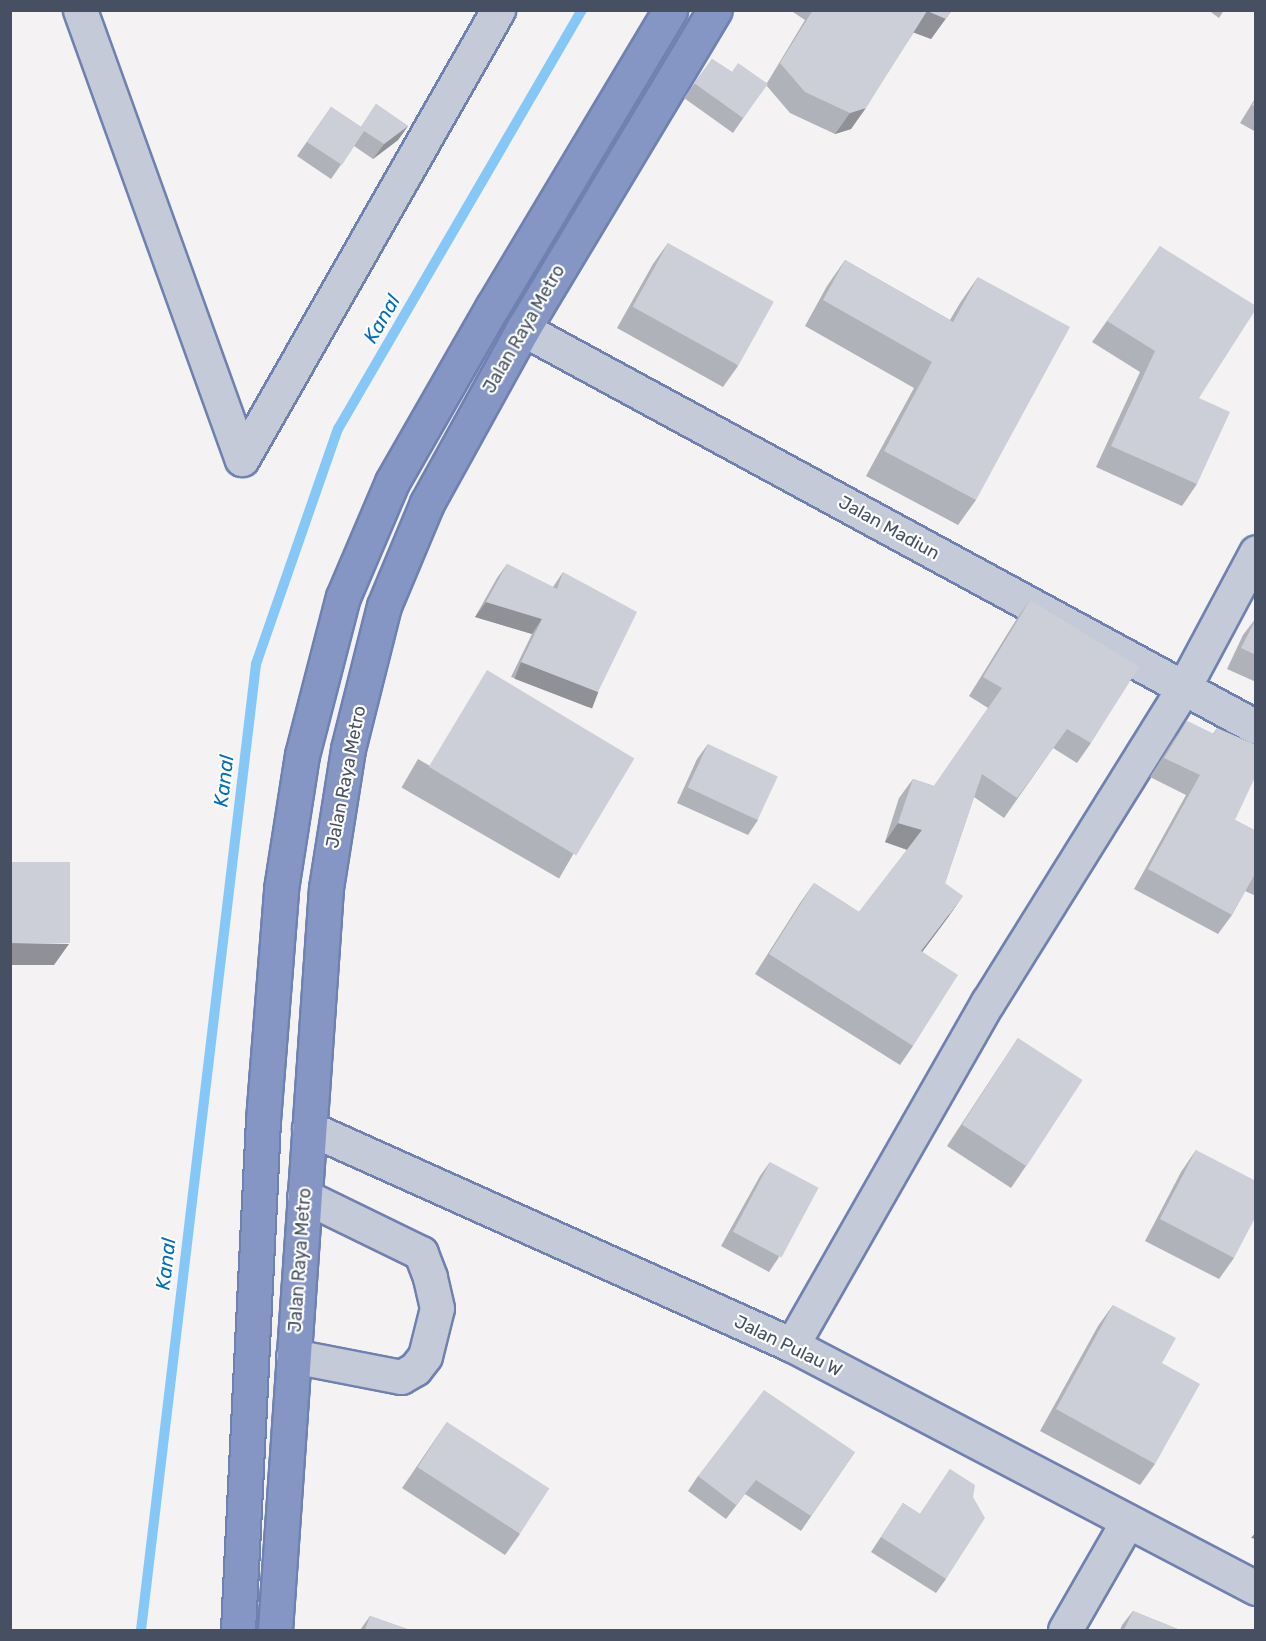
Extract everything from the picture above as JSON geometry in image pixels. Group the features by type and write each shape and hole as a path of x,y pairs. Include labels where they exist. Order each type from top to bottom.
{"highway":[{"path":"238,1630 263,1120 281,889 302,755 343,597 392,482 493,306 670,10"},
{"name":"Jalan Raya Metro","path":"275,1630 326,888 348,749 384,606 427,502 523,329 715,10"},
{"path":"263,1120 309,1128"},
{"path":"260,1187 304,1196"},
{"path":"252,1350 293,1356"}],"street":[{"path":"80,10 242,459 498,10"},
{"name":"Jalan Madiun","path":"523,329 1256,727"},
{"path":"792,1345 988,1002 1183,689 1256,552"},
{"name":"Jalan Pulau W","path":"309,1128 792,1345 1256,1588"},
{"path":"293,1356 401,1377 415,1369 425,1356 437,1308 430,1277 421,1253 304,1196"},
{"path":"1065,1630 1127,1522"}],"building":[{"path":"813,10 952,10 946,19 927,11 866,108 850,113 805,92 780,63"},
{"path":"712,59 732,72 738,63 768,84 743,118 694,83"},
{"path":"376,104 408,126 384,144 364,131 342,165 307,142 331,107 361,127"},
{"path":"668,243 774,302 738,366 633,307"},
{"path":"1160,246 1256,306 1199,398 1230,412 1197,484 1111,446 1155,351 1107,321"},
{"path":"845,260 953,322 978,277 1070,327 976,500 884,451 932,362 823,300"},
{"path":"507,564 557,589 563,572 637,612 598,692 521,662 542,619 486,602"},
{"path":"1030,600 1139,667 1091,743 1067,729 1017,798 982,774 945,883 963,896 921,951 958,975 913,1046 769,954 814,883 859,912 922,830 898,823 913,779 934,786 1002,688 983,677"},
{"path":"1256,619 1256,655 1241,648"},
{"path":"487,670 634,759 576,855 429,767"},
{"path":"1187,721 1214,734 1217,728 1256,745 1256,775 1235,820 1256,831 1256,872 1232,915 1148,869 1200,775 1164,758"},
{"path":"708,744 778,777 758,820 688,788"},
{"path":"10,862 70,862 70,943 10,943"},
{"path":"1018,1038 1083,1080 1026,1166 962,1124"},
{"path":"1196,1150 1256,1181 1256,1216 1234,1258 1160,1219"},
{"path":"770,1162 819,1188 781,1258 733,1232"},
{"path":"1113,1305 1176,1338 1162,1363 1200,1384 1155,1464 1056,1409"},
{"path":"764,1390 855,1452 811,1516 756,1480 736,1505 698,1476"},
{"path":"447,1422 549,1488 520,1534 418,1467"},
{"path":"950,1469 975,1485 973,1497 985,1518 946,1579 881,1537 903,1503 920,1514"},
{"path":"1133,1611 1180,1630 1124,1630"},
{"path":"370,1616 410,1630 365,1630"}],"waterway":[{"name":"Kanal","path":"141,1630 256,664 338,429 582,10"}]}
